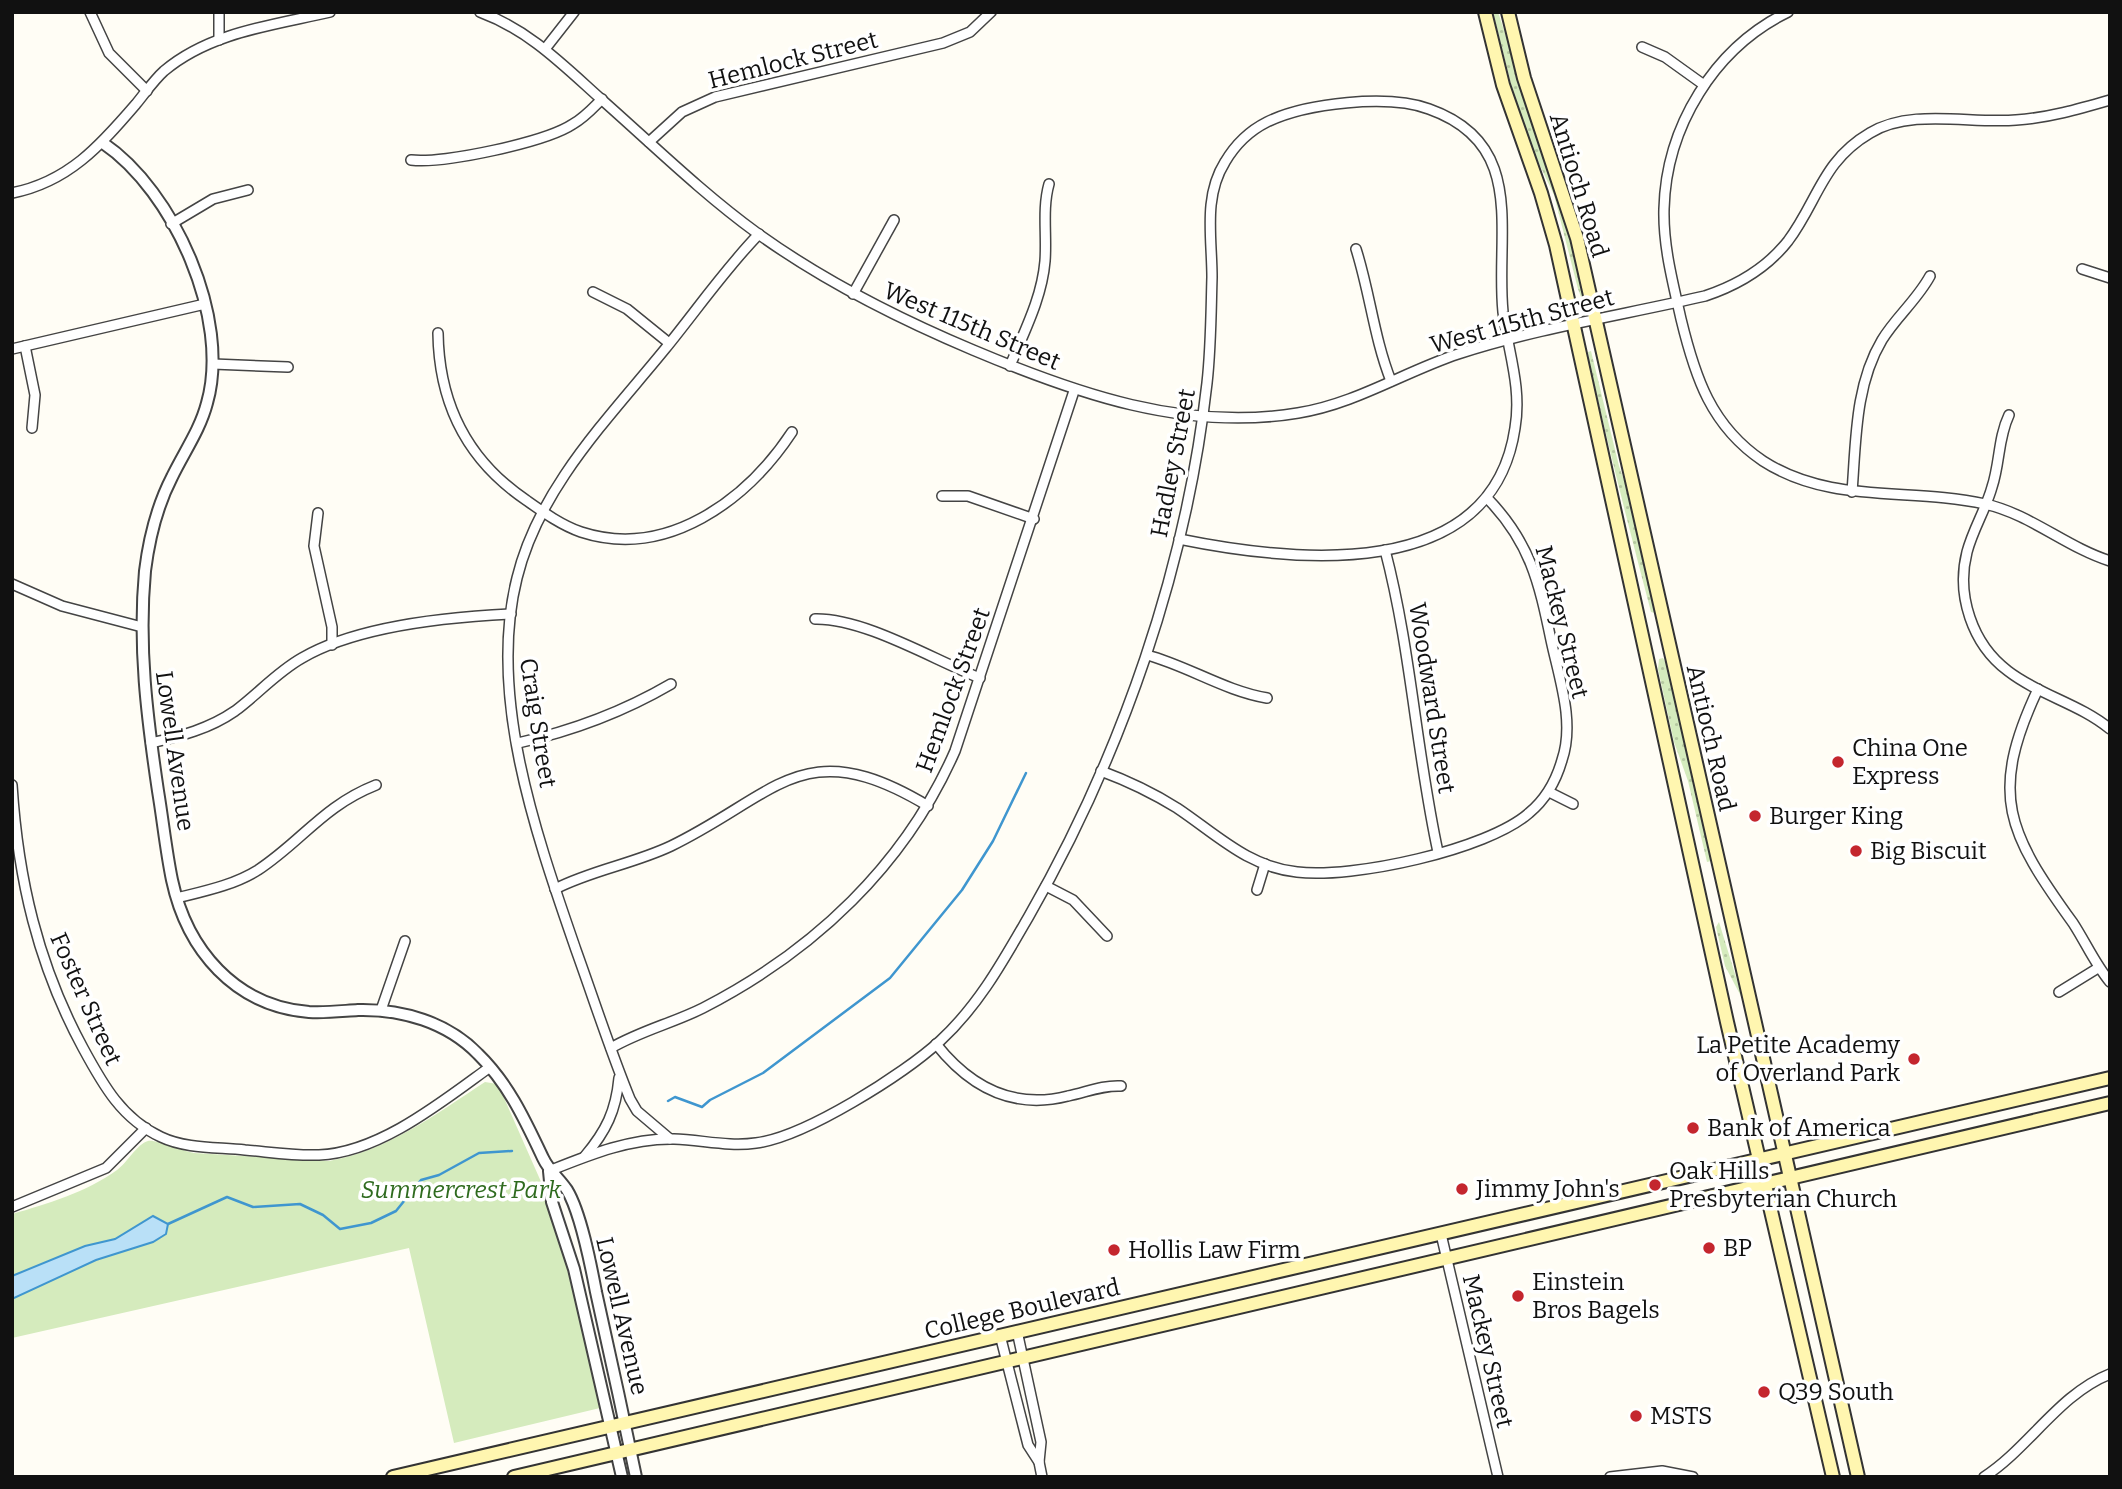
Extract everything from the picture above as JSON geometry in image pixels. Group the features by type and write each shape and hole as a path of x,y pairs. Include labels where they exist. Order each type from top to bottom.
{"main road":[{"name":"Antioch Road","path":"1485,12 1511,112 1549,218 1759,1159 1833,1477"},
{"name":"Antioch Road","path":"1508,12 1524,78 1577,238 1858,1477"},
{"name":"College Boulevard","path":"393,1477 2110,1078"},
{"name":"College Boulevard","path":"514,1477 2110,1103"}],"street":[{"path":"89,12 109,53 146,91"},
{"path":"219,12 219,40"},
{"path":"12,193 53,180 89,157 164,71 219,40 330,12"},
{"name":"West 115th Street","path":"480,12 518,29 545,48 649,142 759,234 853,294 1010,366 1074,391 1147,409 1203,416 1297,414 1327,407 1455,355 1728,289 1763,267 1788,241 1830,166 1843,152 1873,131 1909,120 2002,121 2042,117 2110,100"},
{"path":"545,48 574,12"},
{"name":"Hemlock Street","path":"649,142 682,112 708,100 943,43 970,32 991,12"},
{"path":"1788,12 1733,50 1704,85 1682,126 1666,180 1665,238 1694,371 1703,395 1731,435 1766,463 1791,475 1852,492 1950,497 1986,504 2025,519 2110,561"},
{"path":"1642,47 1665,57 1704,85"},
{"path":"411,160 439,161 547,136 574,124 602,99"},
{"name":"Hadley Street","path":"549,1171 619,1146 670,1139 730,1144 772,1140 870,1091 905,1070 936,1044 986,988 1046,886 1101,771 1147,655 1179,539 1203,416 1211,332 1211,204 1216,178 1236,146 1266,122 1343,104 1393,102 1426,107 1455,121 1478,142 1494,167 1503,195 1503,303 1509,341"},
{"name":"Lowell Avenue","path":"103,143 132,169 171,224 192,264 212,331 211,388 198,430 171,478 150,539 142,627 142,673 150,743 177,898 186,926 203,954 234,984 253,996 302,1011 381,1010 435,1024 466,1042 491,1067 511,1096 549,1171 567,1191 580,1230 636,1477"},
{"path":"1010,366 1040,288 1045,262 1045,199 1049,184"},
{"path":"171,224 213,199 248,190"},
{"name":"West 115th Street","path":"853,294 894,220"},
{"name":"Craig Street","path":"670,1139 637,1111 620,1073 555,889 518,743 507,664 510,614 525,550 562,477 759,234"},
{"path":"1356,249 1377,342 1391,381"},
{"path":"2082,269 2110,278"},
{"path":"1852,492 1861,395 1872,360 1894,322 1930,276"},
{"path":"593,292 627,309 669,343"},
{"path":"12,349 205,304"},
{"path":"438,333 442,384 459,429 488,469 543,511 571,528 599,537 641,539 674,532 733,497 768,464 792,432"},
{"path":"1179,539 1239,551 1312,556 1385,550 1441,533 1460,523 1487,498 1504,469 1516,424 1517,387 1509,341"},
{"path":"25,346 35,395 32,428"},
{"path":"213,364 288,367"},
{"name":"Hemlock Street","path":"611,1048 701,1009 765,972 798,949 871,882 902,845 928,806 955,751 1034,519 1074,391"},
{"path":"2009,415 2001,436 1992,489 1966,554 1963,575 1968,613 1982,643 1994,659 2009,672 2088,714 2110,729"},
{"path":"942,496 968,496 1034,519"},
{"name":"Mackey Street","path":"1487,498 1513,526 1524,545 1549,630 1567,726 1563,760 1549,792"},
{"path":"318,513 314,546 332,627 332,645"},
{"name":"Woodward Street","path":"1385,550 1405,631 1418,748 1438,852"},
{"path":"12,584 62,606 142,627"},
{"path":"150,743 195,732 218,722 286,668 332,645 439,619 510,614"},
{"path":"815,619 839,620 863,626 980,678"},
{"path":"1147,655 1192,670 1236,691 1267,698"},
{"path":"518,743 577,727 621,710 671,684"},
{"path":"2038,688 2020,727 2012,757 2011,803 2016,831 2037,873 2084,939 2098,968 2110,982"},
{"path":"1101,771 1150,792 1233,850 1292,872 1333,873 1438,852 1497,833 1516,823 1549,792 1573,804"},
{"path":"555,889 662,850 694,835 774,785 809,773 851,772 869,776 928,806"},
{"name":"Foster Street","path":"12,785 15,831 25,895 52,983 71,1026 109,1094 131,1119 146,1128 183,1144 317,1156 331,1154 371,1142 433,1109 491,1067"},
{"path":"177,898 214,889 258,869 331,808 376,785"},
{"path":"1257,890 1265,864"},
{"path":"1046,886 1073,900 1107,936"},
{"path":"381,1010 405,941"},
{"path":"2059,992 2098,968"},
{"path":"936,1044 971,1080 1005,1097 1047,1100 1095,1088 1121,1086"},
{"name":"Craig Street","path":"584,1157 606,1130 613,1115 620,1073"},
{"path":"12,1207 106,1168 146,1128"},
{"name":"Lowell Avenue","path":"549,1171 552,1202 574,1269 622,1477"},
{"name":"Mackey Street","path":"1441,1234 1497,1477"},
{"path":"1017,1331 1041,1442 1039,1462 1042,1477"},
{"path":"1000,1335 1028,1445 1039,1462"},
{"path":"1984,1477 2017,1452 2078,1392 2110,1374"},
{"path":"1610,1477 1662,1471 1693,1477"}],"green space":[{"path":"1493,12 1498,12 1566,218 1584,296 1581,297 1554,195 1533,151 1514,96"},
{"path":"1591,351 1619,466 1632,503 1655,613 1651,612 1611,455 1589,361 1588,352"},
{"path":"1663,658 1669,669 1709,847 1711,861 1707,862 1688,781 1674,742 1658,669 1659,659"},
{"path":"1719,922 1743,1000 1725,966 1716,927"},
{"name":"Summercrest Park","path":"485,1082 497,1084 501,1091 542,1184 569,1265 600,1408 454,1443 409,1248 12,1338 12,1214 93,1185 117,1170 148,1141 194,1153 329,1161 350,1156 410,1130"}],"water":[{"path":"153,1216 168,1224 166,1234 153,1242 96,1260 12,1299 12,1276 85,1246 115,1239"}],"waterway":[{"path":"668,1101 675,1097 702,1107 710,1100 763,1073 890,978 962,890 993,841 1026,773"},
{"path":"168,1224 227,1197 253,1207 300,1204 323,1215 340,1229 371,1223 396,1211 421,1180 439,1175 479,1153 512,1151"}],"place":[{"name":"China One Express","path":"1838,762"},
{"name":"Burger King","path":"1755,816"},
{"name":"Big Biscuit","path":"1856,851"},
{"name":"La Petite Academy of Overland Park","path":"1914,1059"},
{"name":"Bank of America","path":"1693,1128"},
{"name":"Oak Hills Presbyterian Church","path":"1655,1185"},
{"name":"Jimmy John's","path":"1462,1189"},
{"name":"BP","path":"1709,1248"},
{"name":"Hollis Law Firm","path":"1114,1250"},
{"name":"Einstein Bros Bagels","path":"1518,1296"},
{"name":"Q39 South","path":"1764,1392"},
{"name":"MSTS","path":"1636,1416"}]}
